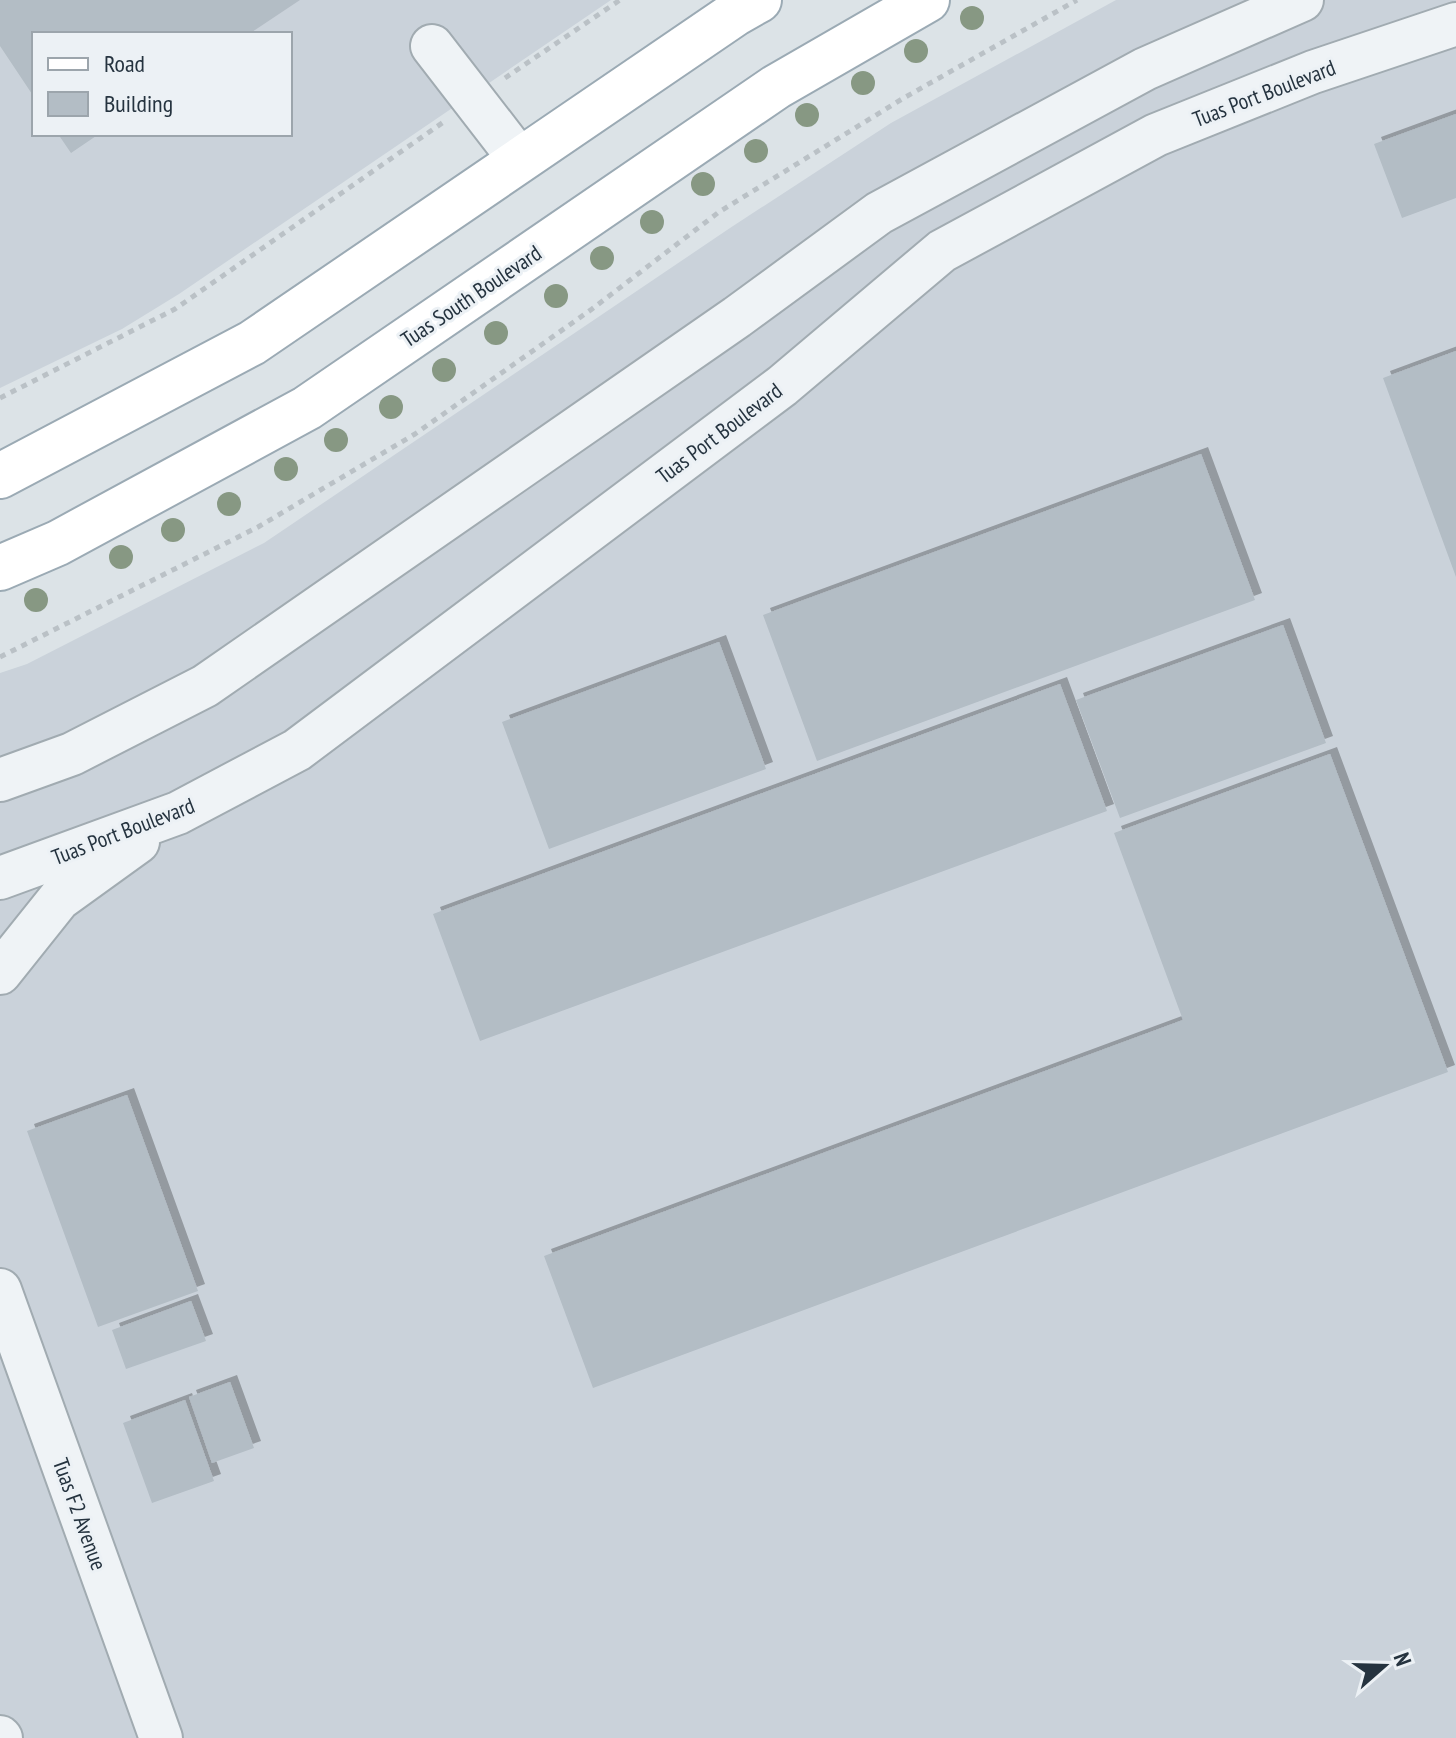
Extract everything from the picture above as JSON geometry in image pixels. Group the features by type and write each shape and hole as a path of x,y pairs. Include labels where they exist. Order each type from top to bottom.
{"main road":[{"path":"0,476 252,343 759,0"},
{"name":"Tuas South Boulevard","path":"0,568 58,543 307,408 776,87 927,0"}],"street":[{"path":"0,780 72,754 205,686 737,317 879,213 1145,69 1302,0"},
{"name":"Tuas Port Boulevard","path":"0,878 178,813 297,750 782,386 942,251 1156,135 1313,72 1456,24"},
{"path":"432,46 520,160"},
{"path":"0,973 59,899 178,813"},
{"name":"Tuas F2 Avenue","path":"0,1290 161,1738"}],"path":[{"path":"0,398 175,309 620,0"},
{"path":"0,657 258,527 415,434 592,309 719,212 902,99 1077,0"}],"shaded area":[{"path":"0,0 611,0 179,294 122,329 0,388"},
{"path":"1116,0 1456,0 1456,1738 0,1738 0,673 27,664 264,543 891,123"}],"building":[{"path":"0,0 300,0 252,32 32,32 32,94 0,46"},
{"path":"1456,114 1456,198 1402,218 1374,144"},
{"path":"59,136 96,136 71,153"},
{"path":"1456,351 1456,577 1383,378"},
{"path":"1201,454 1255,600 817,761 763,615"},
{"path":"1283,625 1326,743 1120,818 1076,700"},
{"path":"719,642 766,769 549,849 502,722"},
{"path":"1060,684 1107,811 480,1041 433,914"},
{"path":"1330,754 1448,1072 593,1388 544,1256 1183,1020 1114,833"},
{"path":"127,1095 198,1291 98,1327 27,1131"},
{"path":"191,1301 206,1341 126,1369 112,1330"},
{"path":"230,1382 254,1448 212,1463 189,1397"},
{"path":"185,1400 214,1481 152,1503 123,1423"}]}
